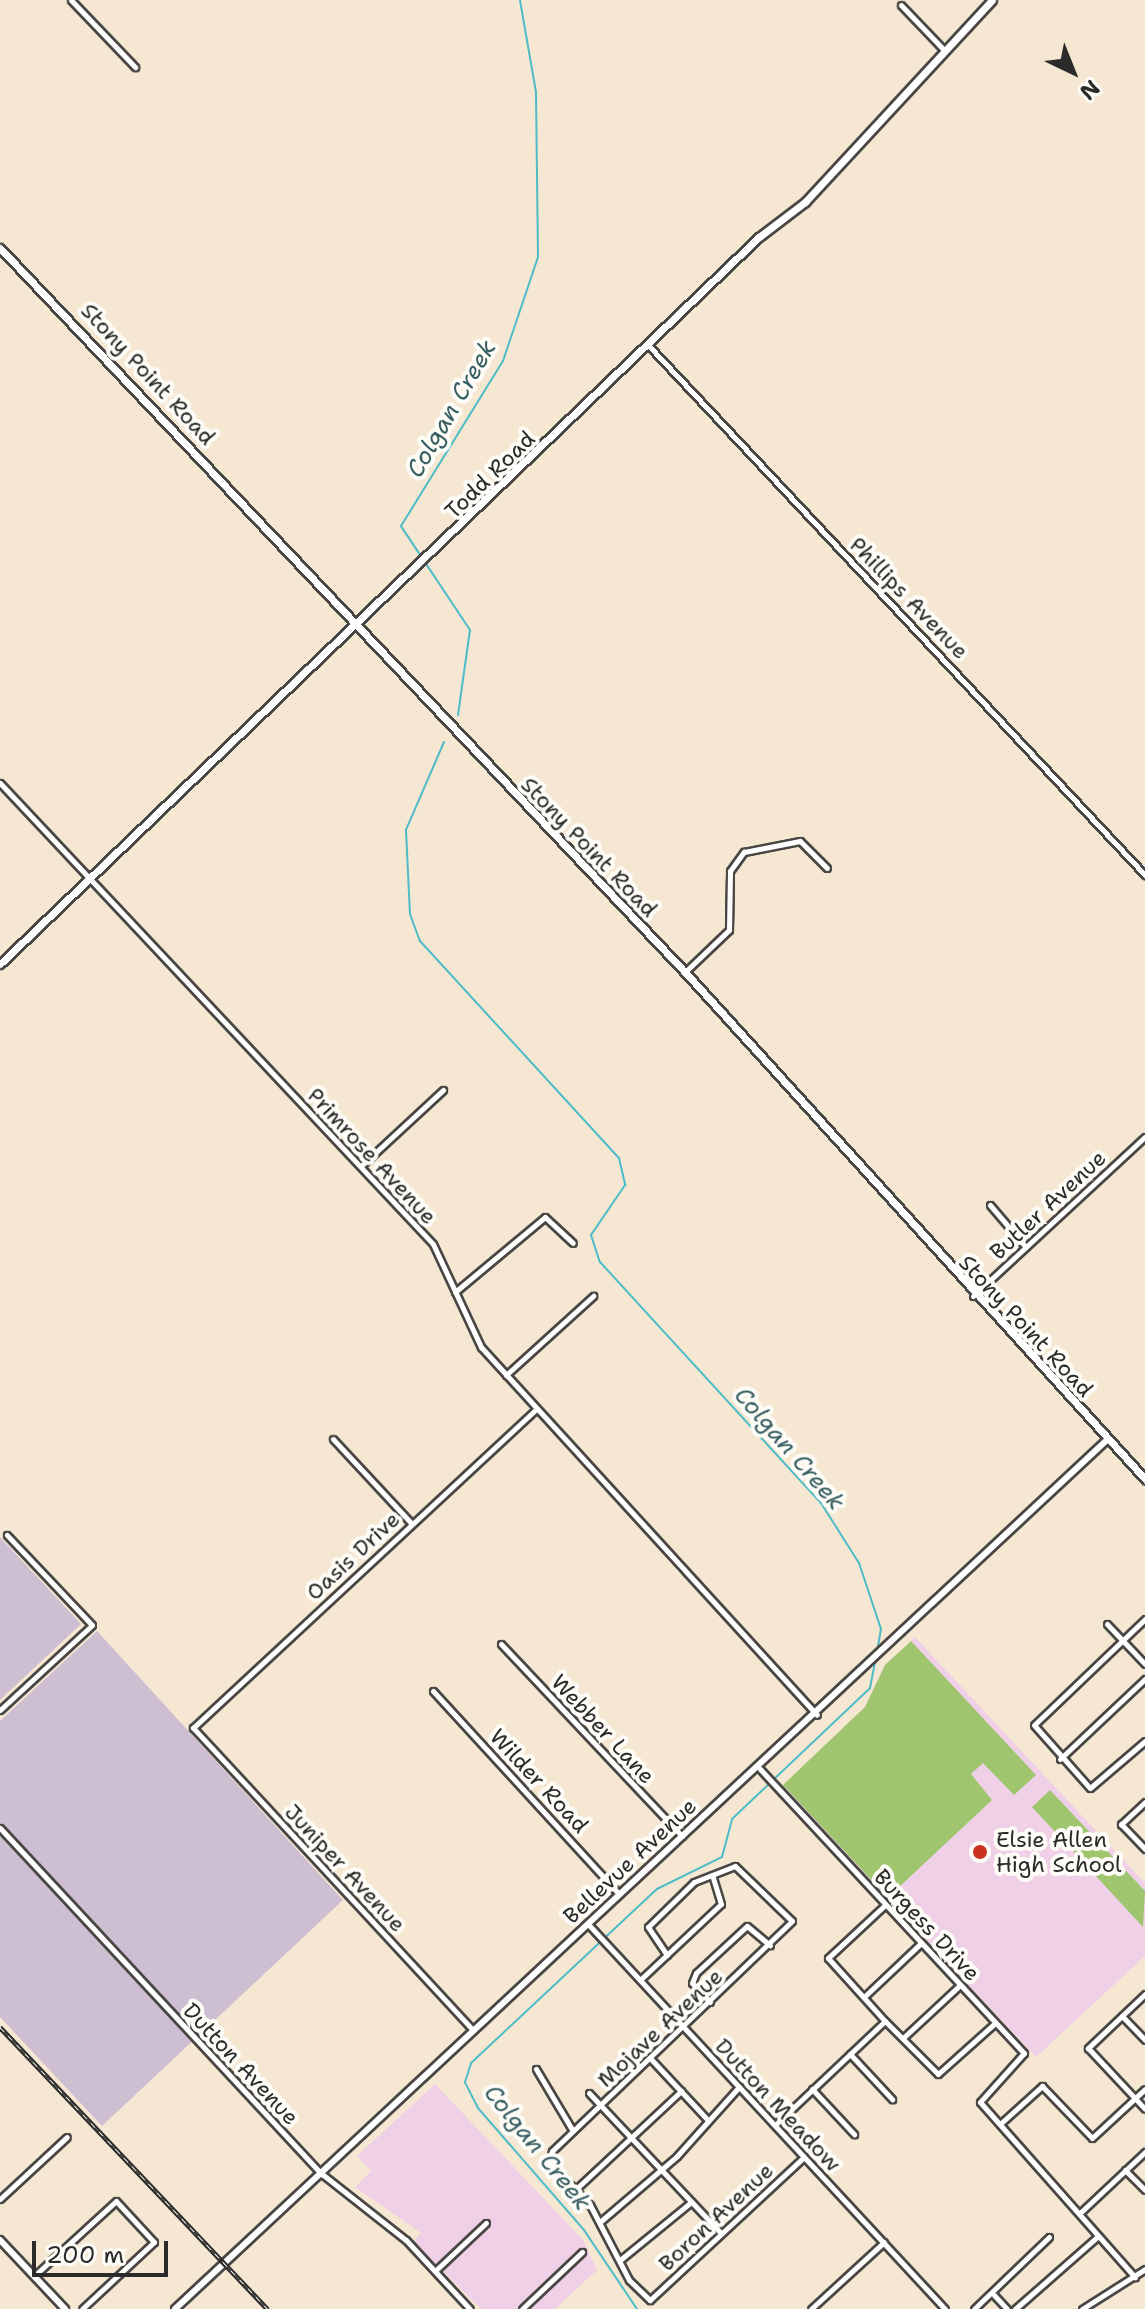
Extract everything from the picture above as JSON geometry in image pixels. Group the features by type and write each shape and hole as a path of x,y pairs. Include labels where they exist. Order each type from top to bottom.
{"main road":[{"name":"Todd Road","path":"0,964 420,569 648,345 805,202 992,0"},
{"name":"Stony Point Road","path":"0,248 685,972 973,1296 1145,1479"}],"street":[{"path":"71,0 135,67"},
{"path":"901,5 945,52"},
{"name":"Phillips Avenue","path":"648,345 1145,875"},
{"name":"Primrose Avenue","path":"0,783 433,1244 481,1347 817,1715"},
{"path":"685,972 729,930 730,871 744,852 800,841 827,868"},
{"path":"361,1166 443,1090"},
{"name":"Butler Avenue","path":"973,1296 1145,1137"},
{"path":"990,1205 1026,1247"},
{"path":"455,1292 545,1217 573,1243"},
{"path":"506,1375 593,1296"},
{"name":"Oasis Drive","path":"193,1728 536,1409"},
{"path":"333,1439 411,1523"},
{"name":"Bellevue Avenue","path":"175,2309 619,1894 760,1769 1108,1439"},
{"path":"0,1710 92,1625 7,1535"},
{"path":"1145,1619 1034,1725 1060,1759 1090,1788 1145,1741"},
{"path":"1107,1624 1145,1664"},
{"name":"Webber Lane","path":"501,1644 682,1836"},
{"path":"1060,1759 1145,1679"},
{"name":"Wilder Road","path":"433,1691 619,1894"},
{"name":"Juniper Avenue","path":"193,1728 473,2030"},
{"name":"Burgess Drive","path":"760,1769 1025,2056 980,2102 1000,2124"},
{"path":"1145,1802 1121,1824 1145,1849"},
{"name":"Dutton Avenue","path":"0,1828 322,2174 435,2271 470,2309"},
{"name":"Mojave Avenue","path":"576,2189 547,2157 792,1921 741,1867 712,1875"},
{"path":"640,1980 667,1955 721,1904 712,1875 694,1882 648,1927 667,1955"},
{"path":"885,1905 828,1958 885,2021 938,2074 995,2023"},
{"name":"Dutton Meadow","path":"588,1924 945,2309"},
{"path":"710,2002 694,1975 747,1926 770,1945"},
{"path":"865,1996 921,1943"},
{"path":"903,2038 960,1985"},
{"path":"1145,1994 1088,2048 1145,2109"},
{"path":"1122,2016 1145,2040"},
{"path":"775,2125 885,2021"},
{"path":"850,2054 892,2099"},
{"path":"650,2058 706,2118"},
{"path":"536,2069 573,2131"},
{"path":"1135,2277 1097,2237 1081,2212 1000,2124 1042,2086 1092,2138 1145,2089"},
{"path":"601,2221 661,2170 706,2118 739,2087"},
{"path":"812,2089 854,2134"},
{"path":"681,2091 576,2189 601,2221 620,2260 691,2202"},
{"path":"589,2093 721,2233"},
{"path":"0,2199 67,2137"},
{"path":"1081,2212 1145,2152"},
{"name":"Boron Avenue","path":"620,2260 650,2300 804,2157"},
{"path":"1125,2170 1145,2190"},
{"path":"34,2276 116,2201 154,2242 82,2309"},
{"path":"435,2271 486,2223"},
{"path":"974,2309 1049,2237"},
{"path":"1015,2309 1097,2237"},
{"path":"0,2240 65,2309"},
{"path":"811,2309 884,2242"},
{"path":"522,2309 582,2252"},
{"path":"1082,2309 1145,2269"},
{"path":"994,2295 1007,2309"}],"shaded area":[{"path":"0,1537 81,1624 0,1700"},
{"path":"97,1631 343,1900 102,2126 0,2017 0,1721"},
{"name":"Elsie Allen High School","path":"915,1637 1145,1883 1145,1956 1036,2057 782,1786 865,1707 885,1665"},
{"path":"435,2084 583,2240 597,2270 555,2309 481,2309 413,2242 421,2233 355,2187 371,2171 357,2156"}],"green space":[{"path":"911,1641 1036,1775 1014,1795 983,1763 971,1774 992,1800 897,1889 878,1887 783,1785 865,1707 885,1665"},
{"path":"1050,1790 1145,1891 1143,1927 1032,1807"}],"waterway":[{"name":"Colgan Creek","path":"458,715 470,630 401,526 503,361 538,257 536,92 520,0"},
{"name":"Colgan Creek","path":"444,742 406,830 410,914 420,941 619,1158 625,1185 591,1235 600,1262 821,1503 859,1563 881,1629 877,1651"},
{"name":"Colgan Creek","path":"637,2309 584,2230 478,2108 465,2082 471,2063 657,1889 722,1857 732,1819 870,1688 876,1658"}],"railway":[{"path":"0,2027 268,2309"}],"place":[{"name":"Elsie Allen High School","path":"980,1852"}]}
